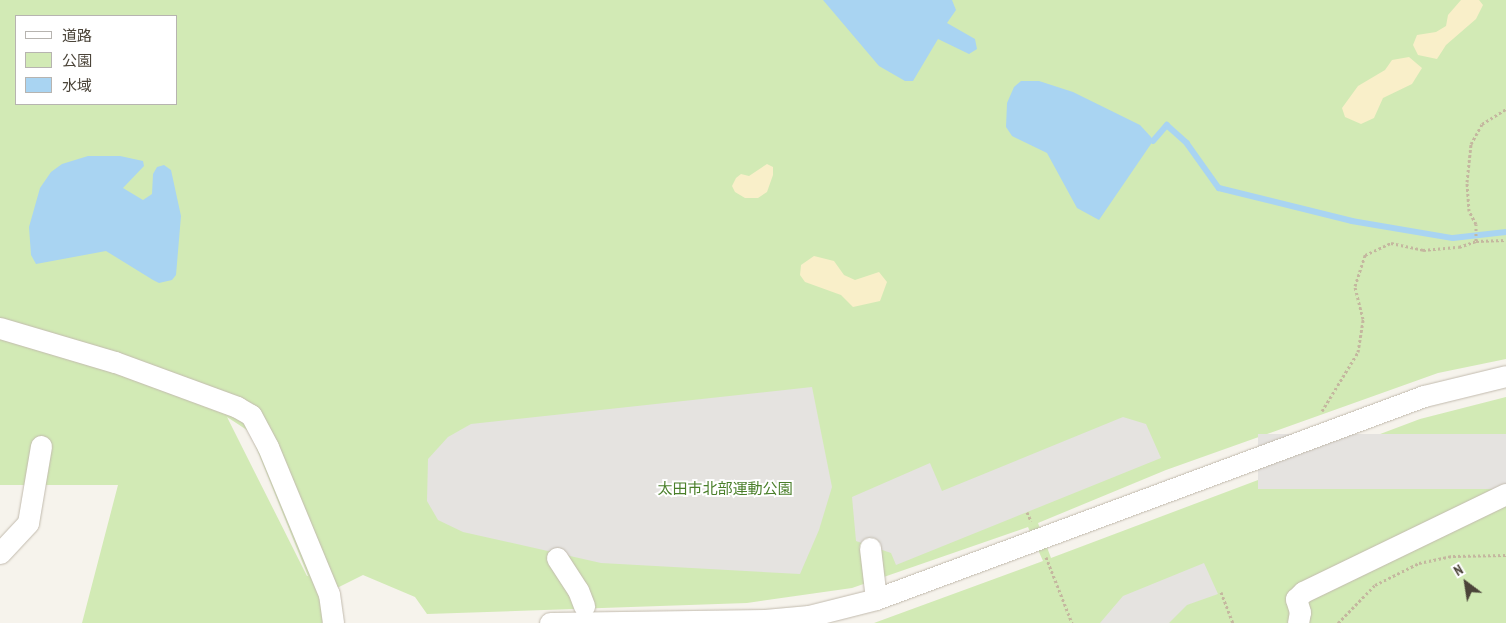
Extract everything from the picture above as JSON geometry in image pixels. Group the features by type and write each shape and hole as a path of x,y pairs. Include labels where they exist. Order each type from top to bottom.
{"street":[{"path":"0,328 115,362 237,407 251,415 268,446 329,594 333,623"},
{"path":"550,623 765,620 809,616 876,599 1424,396 1506,376"},
{"path":"0,553 28,523 41,446"},
{"path":"1298,623 1300,612 1296,599 1302,592 1506,494"},
{"path":"870,548 876,599"},
{"path":"557,558 578,590 584,606"}],"path":[{"path":"1476,241 1476,224 1469,211 1468,192 1471,144 1482,124 1506,109"},
{"path":"1320,414 1358,352 1363,319 1356,286 1365,255 1391,243 1423,250 1459,247 1476,241 1506,240"},
{"path":"1045,554 1072,623"},
{"path":"1338,623 1375,585 1420,563 1453,556 1506,555"},
{"path":"1221,592 1233,623"}],"green space":[{"name":"太田市北部運動公園","path":"0,0 1506,0 1506,359 1438,373 1166,470 1038,523 1051,558 1420,419 1506,397 1506,623 874,623 1043,561 1028,527 852,588 747,603 427,614 415,597 363,575 337,588 322,623 82,623 118,485 0,485","holes":["227,417 250,432 308,576"]}],"sand":[{"path":"1461,0 1479,0 1483,5 1476,19 1446,45 1437,59 1418,55 1413,45 1417,35 1436,32 1446,26 1448,15"},
{"path":"1409,57 1422,68 1412,84 1383,98 1374,118 1361,124 1345,117 1342,108 1358,86 1385,70 1392,60"},
{"path":"767,164 773,167 773,175 767,192 758,198 745,198 735,192 732,186 736,178 741,174 749,176"},
{"path":"814,256 834,261 844,275 855,280 879,272 887,282 880,301 853,307 841,295 805,282 800,275 801,265"}],"shaded area":[{"path":"812,387 832,487 819,530 800,574 601,563 463,532 438,520 427,501 428,459 448,437 471,424"},
{"path":"1123,417 1146,424 1161,458 896,565 891,553 856,541 852,497 930,463 942,491"},
{"path":"1258,434 1506,434 1506,489 1258,489"},
{"path":"1204,563 1218,594 1187,605 1169,623 1100,623 1123,596"}],"water":[{"path":"823,0 952,0 956,10 947,23 975,39 977,49 969,54 938,39 913,81 905,81 879,66"},
{"path":"1021,81 1039,81 1073,92 1140,125 1151,137 1153,141 1099,220 1077,208 1047,153 1012,136 1006,127 1007,103 1014,87"},
{"path":"88,156 120,156 143,161 144,166 123,188 143,200 152,194 153,174 157,167 164,165 171,170 181,216 176,275 172,280 159,283 106,251 36,264 31,255 29,227 40,188 51,172 62,164"}],"waterway":[{"path":"1153,141 1167,125 1187,143 1219,188 1352,221 1453,238 1506,232"}]}
